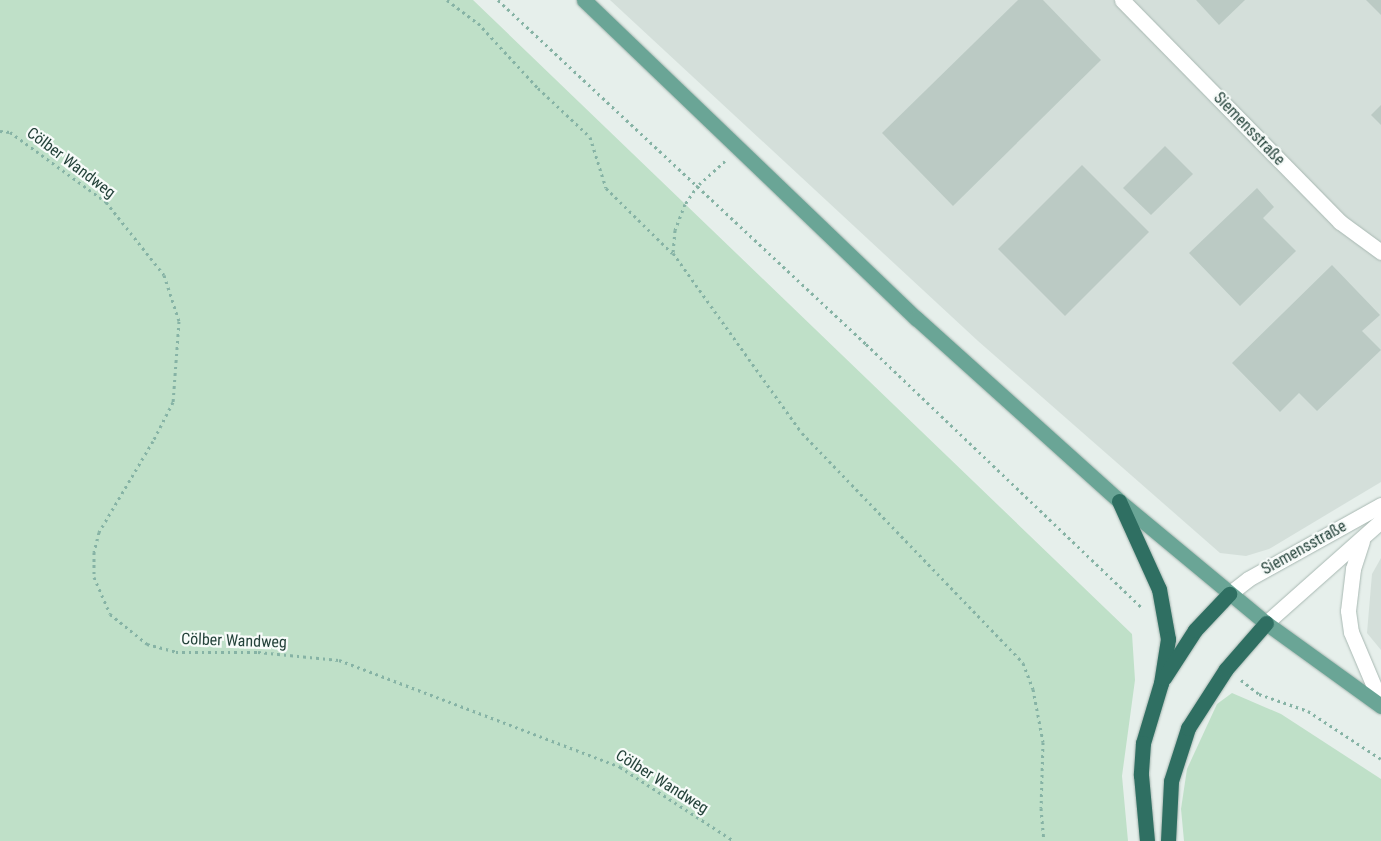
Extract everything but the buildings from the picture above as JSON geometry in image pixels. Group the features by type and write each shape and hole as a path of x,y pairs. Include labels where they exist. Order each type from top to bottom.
{"highway":[{"path":"1119,501 1159,589 1165,612 1168,639 1160,683 1143,751 1141,775 1147,841"},
{"path":"1160,683 1195,630 1229,594"},
{"path":"1168,841 1168,809 1178,754 1201,703 1226,669 1266,623"}],"main road":[{"path":"584,0 741,148 916,318 1119,501 1266,623 1381,704"}],"street":[{"name":"Siemensstraße","path":"1122,0 1340,222 1381,252"},
{"name":"Siemensstraße","path":"1229,594 1248,578 1381,505"},
{"name":"Siemensstraße","path":"1266,623 1362,541 1381,521"},
{"name":"Siemensstraße","path":"1362,541 1353,569 1348,611 1351,632 1381,704"}],"path":[{"path":"448,0 478,23 538,88 590,137 606,188 673,253 802,433 1023,663 1033,689 1043,742 1041,808 1044,841"},
{"path":"498,0 698,185 1147,612 1165,612"},
{"name":"Cölber Wandweg","path":"0,131 10,132 106,202 164,275 178,321 173,402 99,532 96,545 94,577 110,614 147,644 176,652 258,652 339,660 620,767 734,841"},
{"path":"673,253 674,230 698,185 741,148"},
{"path":"1226,669 1259,694 1308,712 1381,759"}],"shaded area":[{"path":"610,0 1381,0 1381,482 1269,549 1246,556 1220,553 978,341"},
{"path":"1381,558 1381,650 1367,633 1372,574"}],"green space":[{"path":"0,0 473,0 1132,634 1135,680 1122,776 1128,841 0,841"},
{"path":"1232,693 1281,714 1381,779 1381,841 1184,841 1181,809 1187,769 1217,704"}]}
